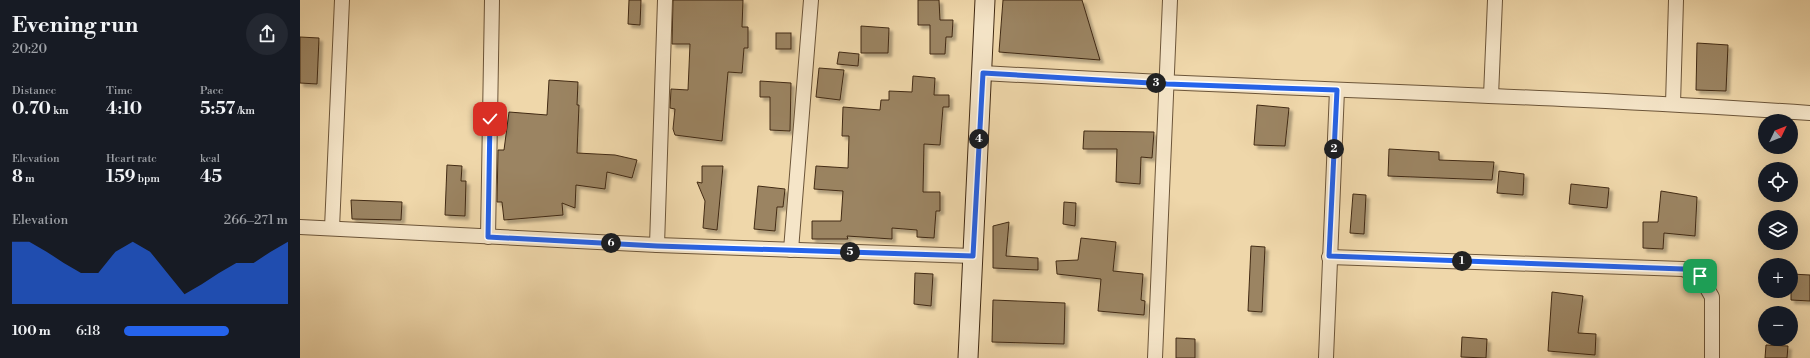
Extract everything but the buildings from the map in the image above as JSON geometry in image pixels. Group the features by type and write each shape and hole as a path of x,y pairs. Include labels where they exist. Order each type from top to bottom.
{"street":[{"path":"332,228 342,0"},
{"path":"488,237 492,0"},
{"path":"657,246 665,0"},
{"path":"791,250 811,0"},
{"path":"968,358 983,73 985,0"},
{"path":"1155,358 1170,0"},
{"path":"1491,96 1495,0"},
{"path":"1673,104 1676,0"},
{"path":"983,73 1167,84 1673,104 1810,113"},
{"path":"1326,358 1337,90"},
{"path":"300,227 657,246 973,256"},
{"path":"1329,256 1683,269 1700,276 1712,297 1712,358"}],"route":[{"path":"490,119 488,237 657,246 973,256 983,73 1167,84 1337,90 1329,256 1683,269 1700,276"}]}
